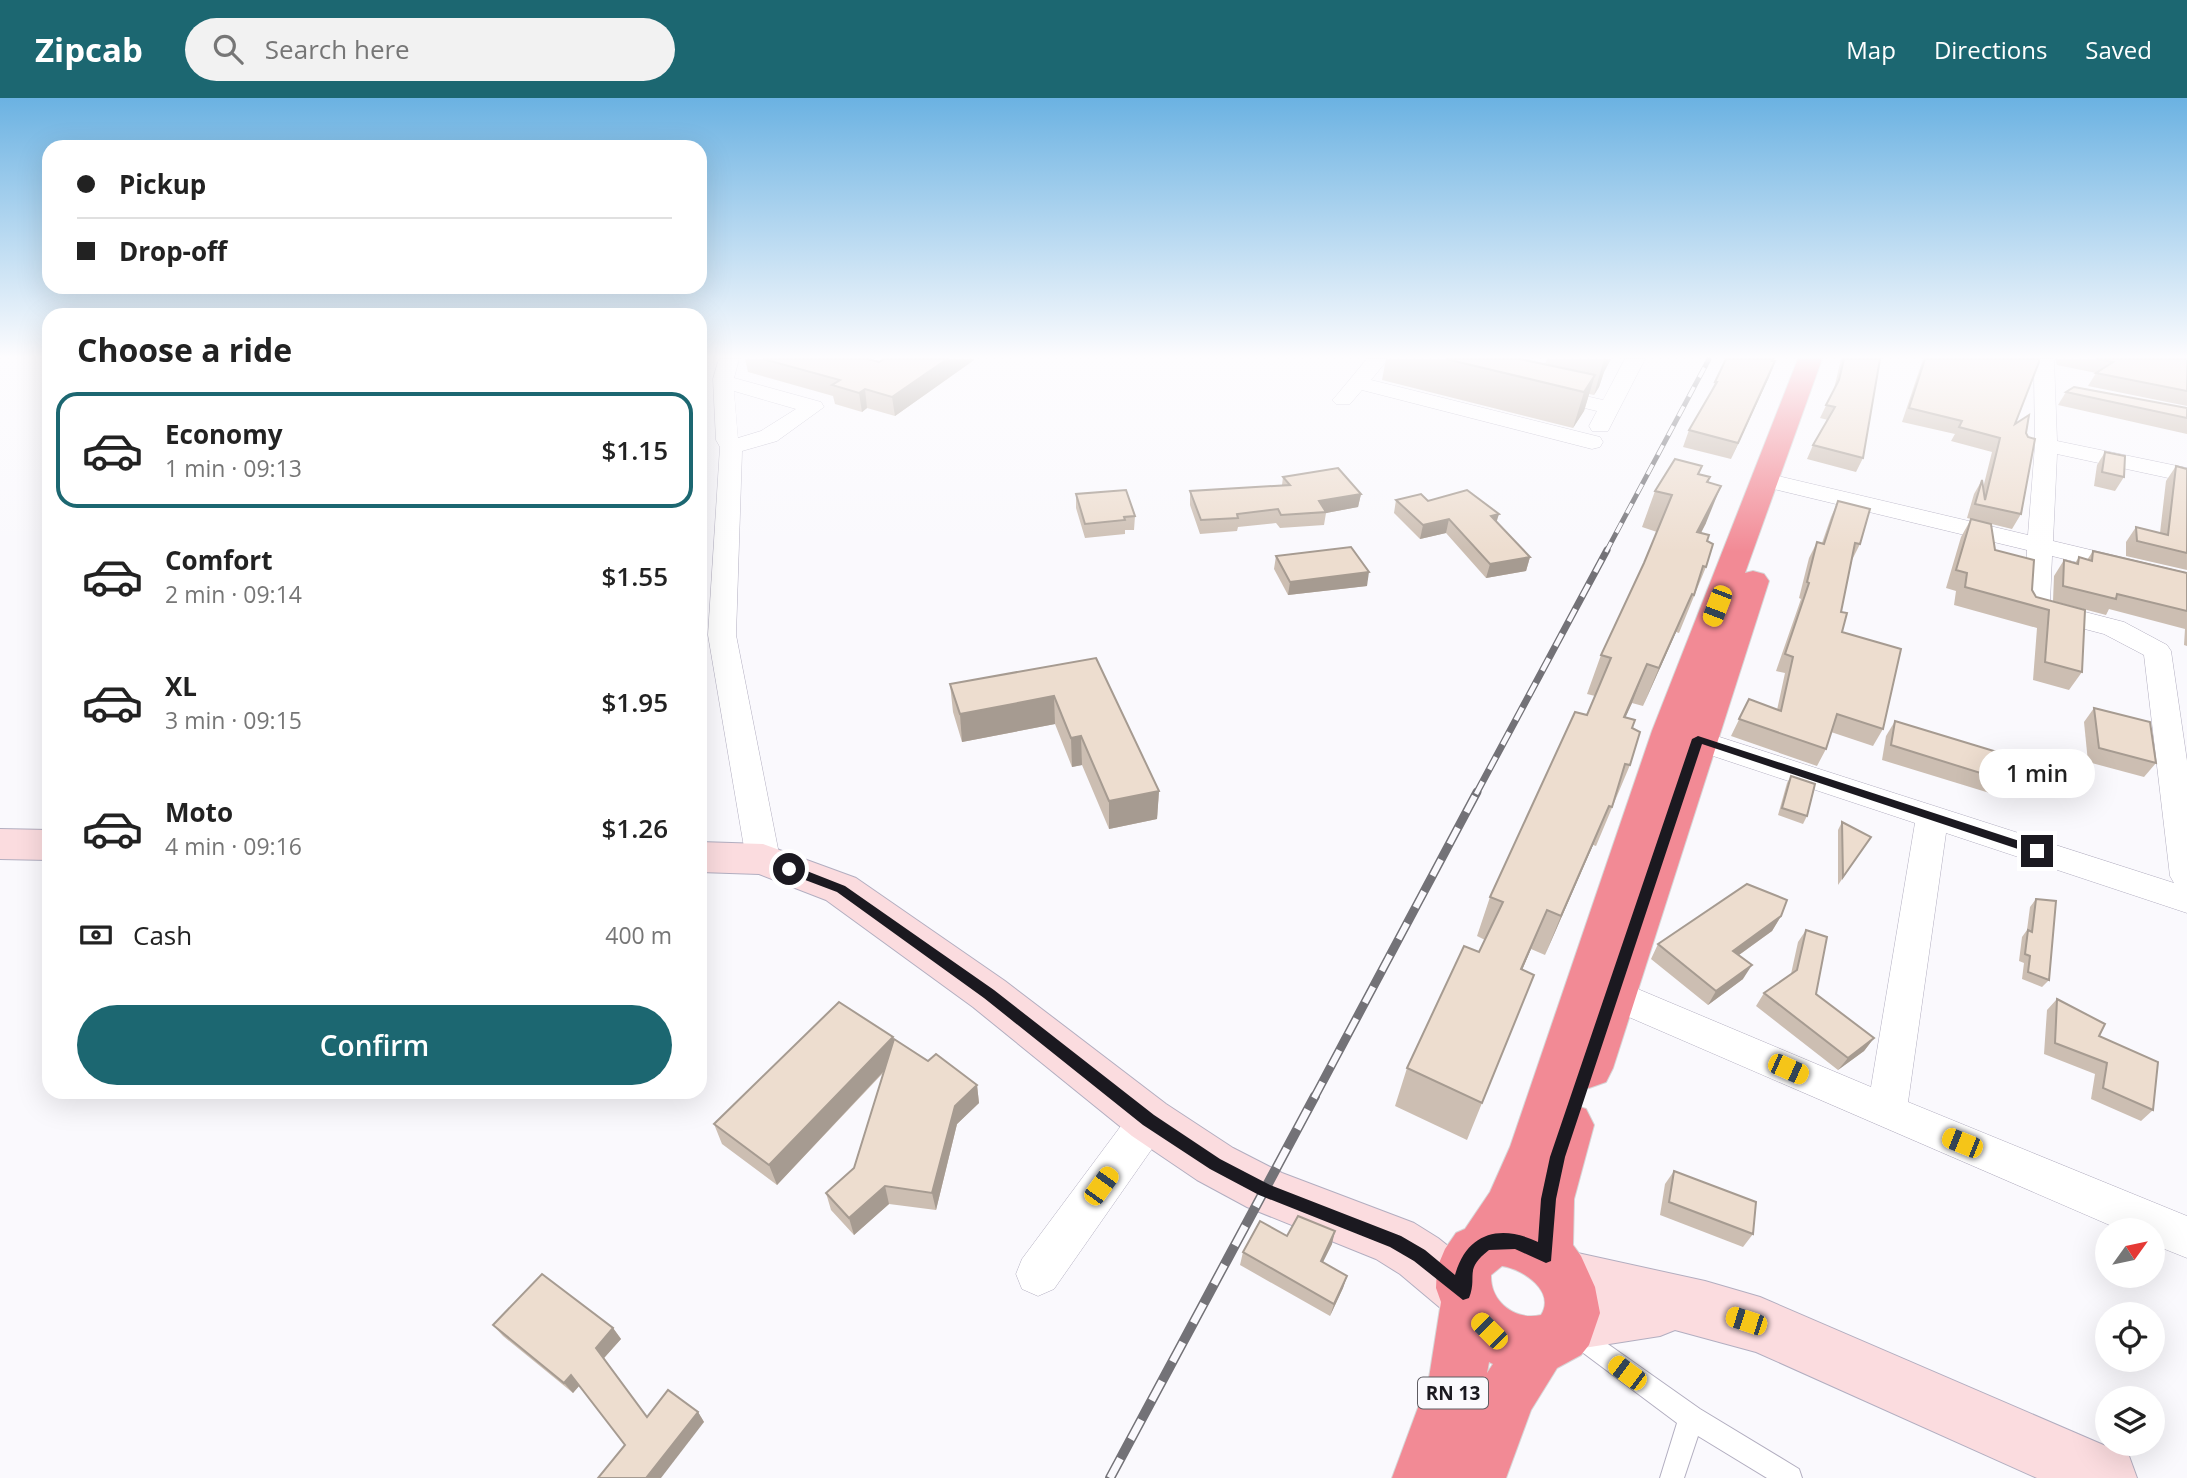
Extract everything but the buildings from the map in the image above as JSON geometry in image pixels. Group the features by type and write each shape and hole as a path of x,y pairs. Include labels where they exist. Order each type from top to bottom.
{"highway":[{"name":"RN 13","path":"1422,1478 1458,1378 1472,1273 1508,1209 1535,1149 1684,735 1731,650 1791,423"},
{"name":"RN 13","path":"1774,482 1798,423"},
{"name":"RN 13","path":"1476,1478 1508,1394 1557,1306 1548,1199 1558,1157 1614,993 1684,735"},
{"path":"1499,1240 1515,1241 1531,1247 1557,1306 1522,1346 1505,1340 1477,1318 1472,1273 1499,1240"}],"street":[{"path":"726,423 727,440 731,447 722,635 762,859"},
{"path":"731,447 769,436 788,423"},
{"path":"1507,423 1590,446 1602,423"},
{"path":"2045,423 2036,608 2114,628 2157,650 2178,747 2187,876"},
{"path":"2046,445 2187,475"},
{"path":"1774,482 2187,581"},
{"path":"1684,735 2187,900"},
{"path":"1887,1112 1932,817"},
{"path":"0,844 42,845"},
{"path":"707,857 762,859 841,889 989,994 1149,1120 1215,1164 1265,1190 1395,1241 1419,1256 1472,1273"},
{"path":"1614,993 1887,1112 2187,1237"},
{"path":"1038,1274 1149,1120"},
{"path":"1557,1306 1679,1304 1760,1325 2101,1477"}],"lane":[{"path":"1557,1306 1690,1418 1790,1478"},
{"path":"1672,1478 1690,1418"}],"railway":[{"path":"1606,552 1675,423"},
{"path":"1476,794 1607,550"},
{"path":"1314,1098 1477,792"},
{"path":"1110,1478 1315,1096"}],"route":[{"path":"789,869 841,889 989,994 1149,1120 1215,1164 1265,1190 1395,1241 1442,1273 1463,1292 1462,1277 1466,1264 1474,1252 1485,1244 1499,1240 1515,1241 1546,1256 1548,1199 1558,1157 1698,739 2037,851"}]}
